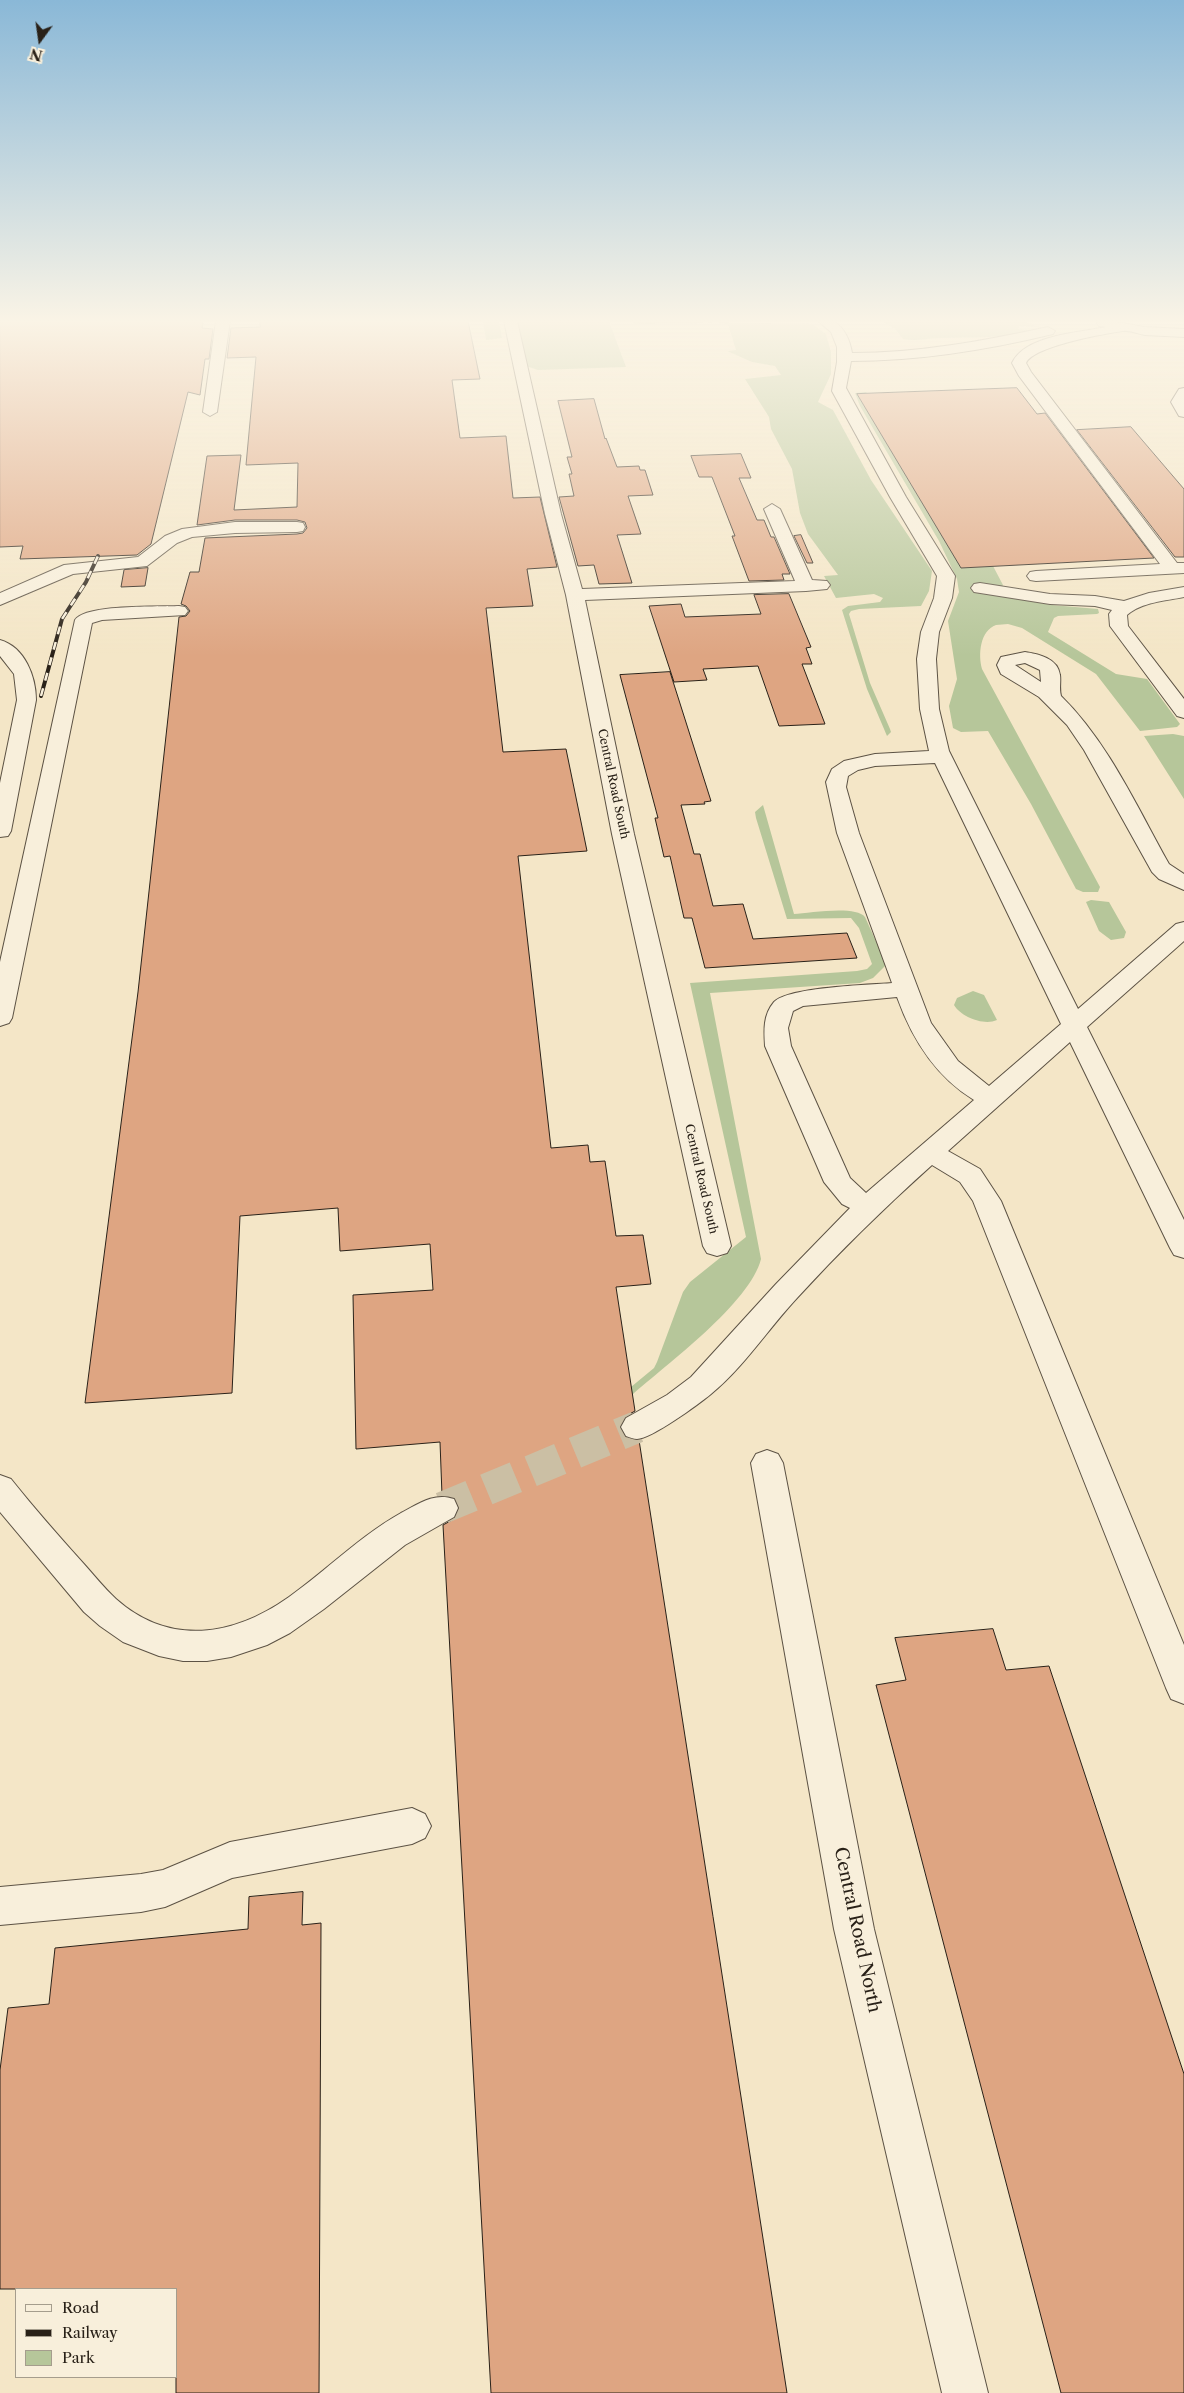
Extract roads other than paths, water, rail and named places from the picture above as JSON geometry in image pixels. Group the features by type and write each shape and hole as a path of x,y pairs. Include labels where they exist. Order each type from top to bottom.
{"lane":[{"name":"Central Road South","path":"535,433 553,514 575,595 623,834 717,1246"},
{"path":"862,433 946,576 946,585 931,627 926,655 935,737 941,758 1184,1248"},
{"path":"1071,433 1179,569"},
{"path":"575,595 814,586 772,509"},
{"path":"0,600 70,569 141,562 172,539 185,534 207,530 296,527"},
{"path":"1036,576 1179,569"},
{"path":"980,588 1044,599 1095,601 1126,606"},
{"path":"1184,592 1149,598 1126,606 1118,614 1119,626 1184,712"},
{"path":"0,1018 84,620 101,616 179,612"},
{"path":"0,646 10,654 23,671 27,693 26,711 0,831"},
{"path":"1062,707 1094,750 1160,866 1167,874 1184,883"},
{"path":"941,758 856,763 842,770 836,780 840,809 919,1023 934,1050 962,1081 991,1099"},
{"path":"637,1427 678,1403 702,1385 724,1363 805,1270 868,1206 1184,930"},
{"path":"868,1206 852,1197 838,1182 778,1046 777,1020 784,1006 797,999 906,989"},
{"path":"929,1152 956,1165 973,1177 987,1201 1184,1688"},
{"name":"Central Road North","path":"767,1463 854,1929 965,2393"},
{"path":"0,1488 59,1561 98,1604 113,1617 139,1633 171,1644 200,1647 225,1645 250,1638 276,1625 301,1608 391,1536 442,1508"},
{"path":"0,1906 140,1893 165,1888 230,1860 412,1826"}],"tunnel":[{"path":"442,1508 637,1427"}],"railway":[{"path":"41,696 62,619 86,582 98,556"}]}
